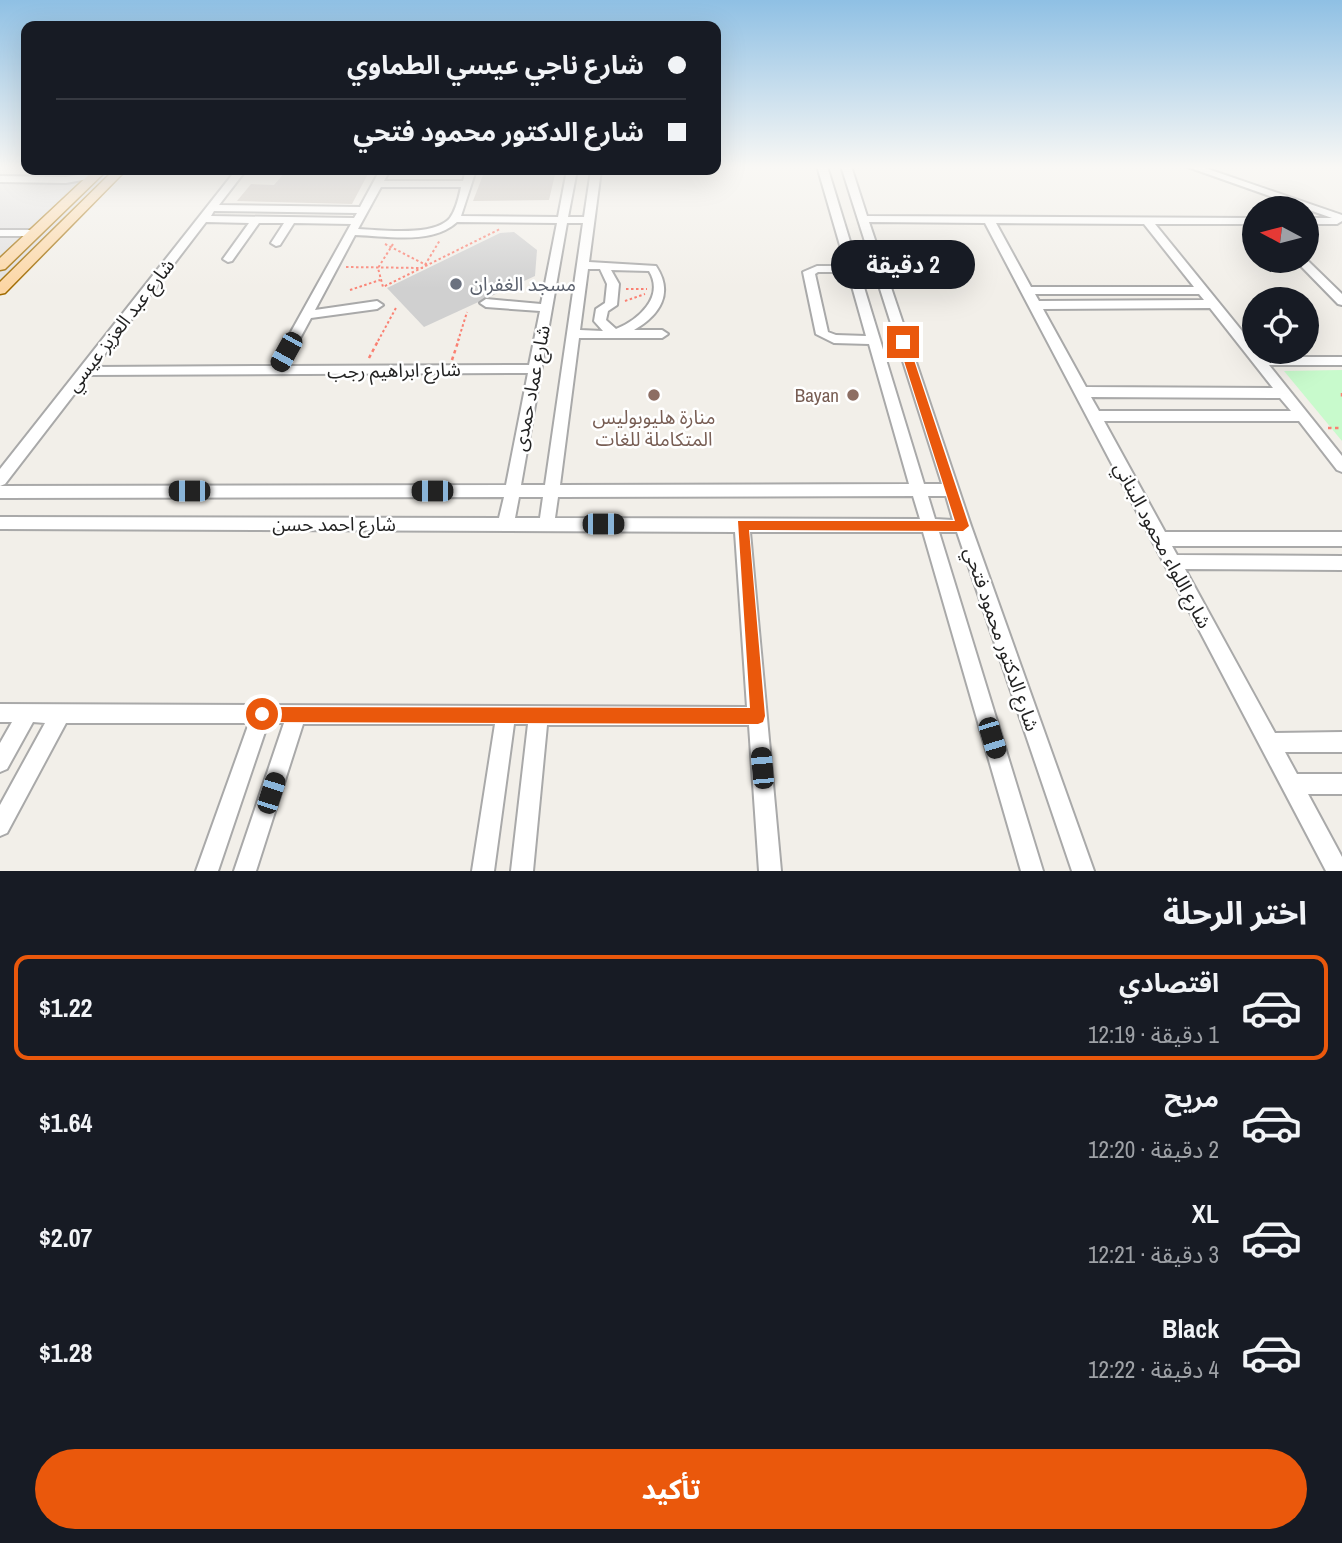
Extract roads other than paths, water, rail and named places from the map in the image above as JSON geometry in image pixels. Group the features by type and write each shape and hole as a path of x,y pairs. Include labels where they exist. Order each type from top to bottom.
{"main road":[{"path":"0,266 63,207"},
{"path":"0,290 83,207"}],"street":[{"path":"276,371 367,207"},
{"path":"352,232 425,233 443,228 456,215 459,207"},
{"name":"شارع عماد حمدى","path":"506,524 565,207"},
{"name":"شارع عماد حمدى","path":"547,524 591,207"},
{"name":"شارع الدكتور محمود فتحي","path":"834,207 1032,871"},
{"name":"شارع الدكتور محمود فتحي","path":"860,207 963,526 1083,871"},
{"path":"1306,207 1342,219"},
{"path":"211,208 365,210"},
{"name":"شارع عبد العزيز عيسي","path":"0,480 211,208"},
{"path":"456,215 590,215"},
{"path":"456,215 519,220 564,215"},
{"path":"202,219 359,221"},
{"path":"864,219 1242,221"},
{"path":"1320,220 1342,219"},
{"path":"228,259 256,220"},
{"path":"276,243 291,220"},
{"name":"شارع اللواء محمود البناني","path":"989,220 1338,871"},
{"path":"1147,220 1242,340"},
{"path":"0,233 35,233"},
{"path":"583,265 654,268 661,289 657,302 647,315 614,334"},
{"path":"605,266 613,289 611,305 602,309 600,321 614,334"},
{"path":"853,270 809,272 821,331 829,338 874,340"},
{"path":"1314,273 1340,298"},
{"path":"1031,298 1202,290"},
{"path":"1031,298 1214,304"},
{"path":"486,303 546,308"},
{"path":"307,315 377,305"},
{"path":"573,334 662,334"},
{"path":"1319,361 1342,361"},
{"path":"1261,364 1342,466"},
{"name":"شارع ابراهيم رجب","path":"85,371 535,369"},
{"path":"1081,392 1284,393"},
{"path":"1094,416 1302,416"},
{"name":"شارع احمد حسن","path":"0,492 951,490"},
{"name":"شارع احمد حسن","path":"0,523 963,526"},
{"path":"742,525 771,871"},
{"path":"1160,539 1342,539"},
{"path":"1172,562 1342,563"},
{"path":"0,713 758,716"},
{"path":"0,762 28,713"},
{"path":"0,825 61,713"},
{"path":"207,871 262,714"},
{"path":"246,871 297,714"},
{"path":"483,871 506,715"},
{"path":"522,871 539,715"},
{"path":"1269,743 1342,742"},
{"path":"1291,784 1342,784"}],"place":[{"name":"مسجد الغفران","path":"456,284"},
{"name":"منارة هليوبوليس المتكاملة للغات","path":"654,395"},
{"name":"Bayan","path":"853,395"}]}
